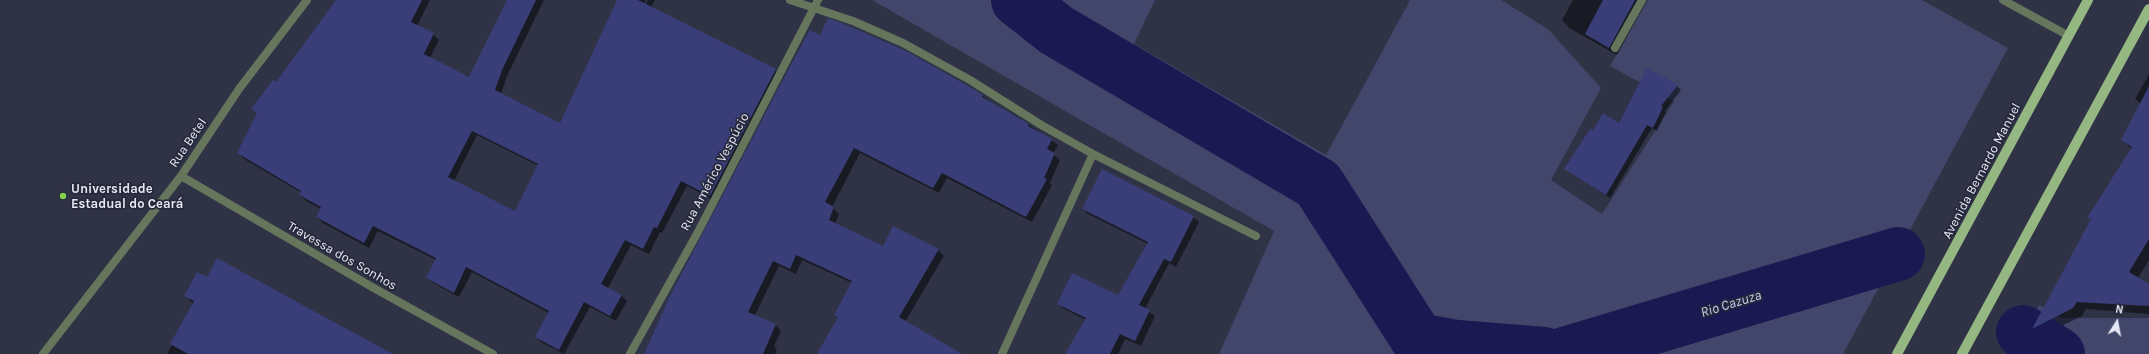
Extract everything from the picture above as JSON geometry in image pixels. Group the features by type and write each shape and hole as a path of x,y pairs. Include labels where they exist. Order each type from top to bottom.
{"main road":[{"name":"Avenida Bernardo Manuel","path":"1898,354 2088,0"},
{"path":"1962,354 2149,9"}],"street":[{"name":"Rua Betel","path":"43,354 181,176 239,89 307,0"},
{"path":"790,0 853,21 903,43 970,80 1043,126 1093,154 1256,236"},
{"name":"Rua Américo Vespúcio","path":"630,354 698,232 818,0"},
{"path":"1615,48 1642,0"},
{"path":"2003,0 2069,36"},
{"path":"1002,354 1093,154"},
{"name":"Travessa dos Sonhos","path":"181,176 372,287 493,354"}],"shaded area":[{"path":"872,0 1155,0 1134,44 1326,155 1410,0 1501,0 1548,29 1601,88 1551,180 1602,214 1674,101 1610,66 1648,0 1922,0 2008,48 1843,354 1219,354 1274,231"},
{"path":"2039,305 2062,318 2149,318 2149,354 2010,354"}],"building":[{"path":"336,0 422,0 411,22 434,33 424,54 469,77 507,0 536,0 502,70 495,90 560,123 617,0 638,0 776,69 710,196 681,181 657,228 654,227 643,249 625,240 601,284 622,295 610,316 584,302 559,350 535,337 549,311 466,267 454,293 426,278 436,258 373,226 364,243 316,217 321,207 299,195 301,191 237,153 257,113 251,109 273,80 276,82","holes":["472,131 538,164 515,211 448,177"]},
{"path":"1603,0 1635,0 1609,48 1585,34"},
{"path":"828,18 906,51 983,95 982,97 1029,124 1028,126 1052,139 1047,149 1055,153 1044,178 1047,179 1026,217 942,173 933,188 854,148 825,202 834,207 829,220 883,246 893,226 939,249 899,317 962,354 817,354 838,317 834,315 852,281 796,255 790,269 773,261 748,312 776,324 763,354 644,354 670,296 810,30 820,35"},
{"path":"1647,68 1678,85 1661,106 1663,107 1653,128 1647,125 1606,195 1564,169 1590,129 1593,130 1603,113 1619,123"},
{"path":"2149,86 2149,239 2129,272 2149,284 2149,306 2077,302 2073,308 2032,329 2091,219 2087,218 2132,147 2121,140"},
{"path":"1102,169 1194,216 1171,262 1164,259 1139,305 1150,310 1135,341 1120,334 1110,354 1065,354 1086,318 1057,304 1072,273 1118,295 1148,242 1082,209"},
{"path":"217,258 393,354 188,354 170,344 194,301 184,296 197,272 207,277"}],"waterway":[{"path":"1018,0 1056,30 1318,184 1418,340 1457,347 1544,354"},
{"name":"Rio Cazuza","path":"1564,354 1898,254"},
{"name":"Rio Cazuza","path":"2023,332 2058,354"},
{"path":"1411,354 1418,340"}],"place":[{"name":"Universidade Estadual do Ceará","path":"63,196"}]}
